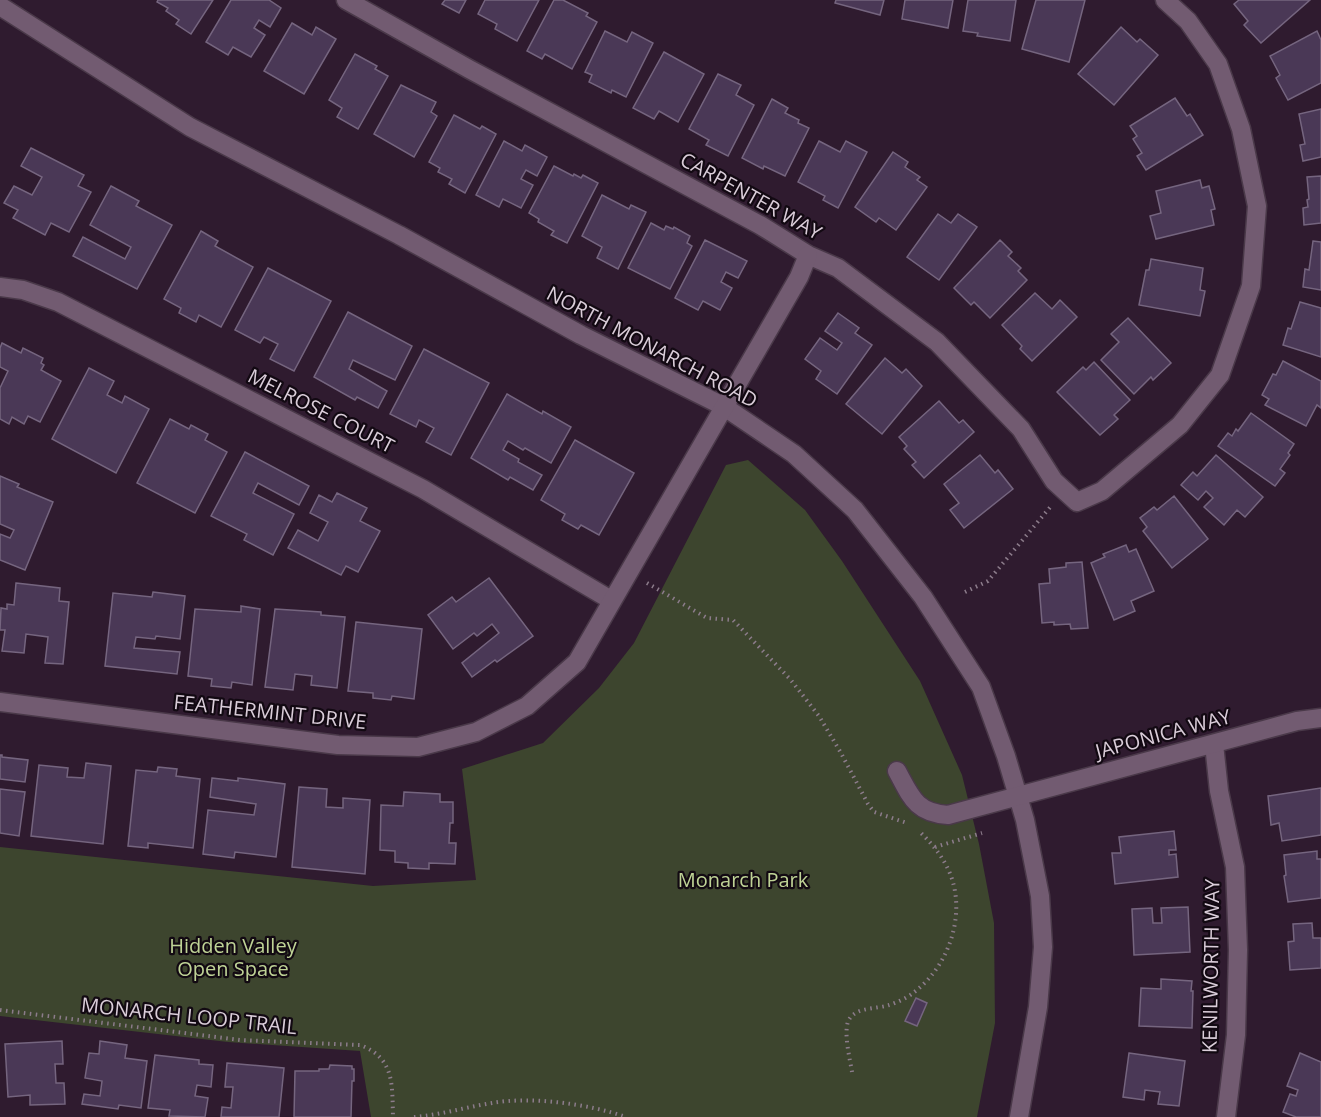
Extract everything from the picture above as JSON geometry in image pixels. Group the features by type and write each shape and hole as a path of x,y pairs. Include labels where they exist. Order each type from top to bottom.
{"street":[{"name":"CARPENTER WAY","path":"346,0 469,69 760,225 808,255 838,268 937,342 1022,429 1054,481 1071,497"},
{"path":"1071,497 1102,491 1180,426 1220,375 1251,286 1257,206 1240,129 1218,64 1188,21 1165,0"},
{"name":"NORTH MONARCH ROAD","path":"0,6 190,128 399,235 581,335 723,406 794,454 855,510 923,597 981,687 1006,756 1025,819 1040,896 1043,946 1038,1007 1018,1117"},
{"name":"FEATHERMINT DRIVE","path":"0,702 338,745 418,747 476,732 527,706 577,662 799,278 808,255"},
{"name":"MELROSE COURT","path":"0,287 23,290 79,312 423,489 611,600"},
{"name":"JAPONICA WAY","path":"897,771 919,807 933,814 948,815 1296,721 1321,718"},
{"name":"KENILWORTH WAY","path":"1214,744 1219,791 1235,867 1239,950 1236,1035 1226,1117"}],"path":[{"path":"965,592 988,581 1071,497"},
{"path":"628,572 707,618 733,620 790,679 819,716 867,804 874,812 905,822 919,830 935,847 949,870 956,898 955,928 947,950 933,974 913,993 891,1005 859,1011 850,1018 846,1028 852,1072"},
{"path":"935,847 982,833"},
{"name":"MONARCH LOOP TRAIL","path":"0,1010 240,1040 360,1045 373,1050 384,1060 390,1075 393,1117"},
{"path":"414,1117 495,1102 554,1101 626,1117"}],"green space":[{"name":"Monarch Park","path":"748,460 805,510 842,561 920,681 962,775 979,844 994,923 995,1023 977,1117 371,1117 360,1051 228,1042 0,1016 0,847 373,886 476,880 462,769 543,743 599,688 634,643 726,465"}],"building":[{"path":"158,0 213,0 191,34 176,24 179,20 166,11 168,8 157,2"},
{"path":"231,0 269,0 281,8 270,27 259,20 254,28 265,35 251,57 233,47 228,55 206,42"},
{"path":"445,0 466,0 459,13 442,4"},
{"path":"485,0 539,0 517,41 495,29 497,24 478,14"},
{"path":"554,0 563,0 588,13 586,16 597,22 572,69 545,54 542,59 527,51"},
{"path":"836,0 884,0 880,15 835,3"},
{"path":"905,0 953,0 948,28 902,19"},
{"path":"968,0 1016,0 1010,41 977,36 978,33 963,31"},
{"path":"1036,0 1085,0 1069,62 1022,49"},
{"path":"1239,0 1310,0 1261,43 1244,25 1248,21 1234,4"},
{"path":"292,23 312,35 316,27 336,39 304,94 264,71"},
{"path":"1121,27 1137,42 1140,39 1158,55 1114,105 1078,74"},
{"path":"605,31 627,42 632,32 653,43 626,97 612,90 611,93 589,82 592,75 585,72"},
{"path":"1317,31 1321,40 1321,83 1288,100 1276,78 1280,75 1270,56"},
{"path":"664,52 704,74 678,122 659,111 654,119 633,108"},
{"path":"355,54 377,66 375,69 388,76 358,129 337,117 342,108 329,100"},
{"path":"718,74 741,85 736,95 754,105 728,156 706,145 709,140 689,129"},
{"path":"401,85 436,102 431,112 437,116 414,157 374,134"},
{"path":"1175,98 1187,116 1190,114 1203,135 1146,170 1137,156 1142,153 1133,139 1137,136 1130,126"},
{"path":"772,99 788,108 785,113 809,128 785,176 764,166 763,169 742,158"},
{"path":"1321,109 1321,157 1303,161 1300,145 1305,144 1299,114"},
{"path":"454,115 480,129 482,126 496,134 465,193 449,184 452,179 438,172 440,168 429,162"},
{"path":"504,141 522,151 525,145 547,157 537,176 526,170 521,179 533,185 521,208 503,199 499,207 476,195"},
{"path":"819,141 840,152 846,141 867,152 838,208 823,200 825,196 798,182"},
{"path":"31,148 84,175 78,186 91,192 69,232 51,223 45,235 13,218 18,210 4,203 14,186 32,195 42,177 21,166"},
{"path":"893,152 908,162 905,167 920,177 917,180 927,187 896,230 879,218 876,222 855,207"},
{"path":"554,166 573,176 574,174 581,178 583,175 598,183 567,243 551,235 554,231 538,222 539,219 529,213"},
{"path":"1321,176 1321,223 1304,225 1303,208 1308,207 1307,200 1309,199 1307,177"},
{"path":"1200,180 1202,188 1209,186 1215,209 1211,210 1214,225 1156,239 1150,216 1161,213 1156,191"},
{"path":"111,186 139,201 136,206 172,225 137,289 73,256 83,237 125,259 131,247 90,225"},
{"path":"602,195 629,209 631,205 646,212 618,269 597,258 602,247 582,236"},
{"path":"938,214 951,223 958,214 977,227 939,280 907,257"},
{"path":"651,223 664,230 666,226 673,229 674,227 690,236 687,243 692,246 670,289 628,268"},
{"path":"201,231 218,241 215,246 253,267 221,327 199,315 196,322 179,313 181,308 164,299"},
{"path":"705,240 747,261 738,278 726,272 721,282 732,288 720,310 703,301 698,310 675,298"},
{"path":"1000,240 1012,252 1008,256 1021,268 1018,271 1027,280 990,318 974,302 971,305 954,288"},
{"path":"1313,241 1321,242 1321,290 1303,287 1305,269 1309,270"},
{"path":"1151,259 1203,268 1200,290 1205,291 1200,316 1139,305 1146,270 1149,270"},
{"path":"268,268 331,301 294,371 270,359 278,344 264,337 260,343 235,330"},
{"path":"1035,293 1052,309 1060,300 1077,317 1032,361 1020,349 1022,346 1002,325"},
{"path":"1300,302 1321,308 1321,357 1283,345"},
{"path":"348,312 412,346 395,380 353,360 349,369 387,391 378,408 357,397 355,400 314,377"},
{"path":"838,313 859,328 855,333 872,345 837,394 816,379 821,371 805,359 820,338 837,350 842,343 825,331"},
{"path":"1128,318 1171,363 1153,380 1151,377 1134,394 1101,360 1119,342 1111,334"},
{"path":"2,343 21,353 23,348 43,358 41,363 44,365 41,370 61,381 40,422 28,416 24,424 12,417 9,424 0,419 0,388 8,371 0,367"},
{"path":"424,349 489,383 451,455 426,442 434,428 419,420 416,427 390,414"},
{"path":"885,358 902,373 906,369 922,386 882,434 846,404"},
{"path":"1283,361 1321,381 1321,408 1317,405 1306,426 1265,405 1269,399 1262,395"},
{"path":"1094,362 1130,400 1114,415 1118,419 1100,435 1057,392 1083,367 1086,370"},
{"path":"89,368 114,381 107,395 122,403 125,396 149,409 116,473 52,439"},
{"path":"507,394 571,427 551,463 508,441 503,450 519,459 518,462 542,475 533,490 510,477 508,480 471,458"},
{"path":"939,401 959,423 963,420 974,432 924,478 912,465 916,462 904,449 907,446 899,437"},
{"path":"1251,413 1294,444 1288,453 1290,455 1280,469 1285,473 1275,486 1218,446 1228,433 1232,436 1236,429 1238,431"},
{"path":"170,419 189,429 191,425 208,434 205,440 227,452 195,513 137,483"},
{"path":"575,440 634,473 599,535 581,525 578,529 562,520 565,514 541,500"},
{"path":"245,452 309,486 299,505 258,483 253,493 294,514 273,555 244,540 247,534 211,516"},
{"path":"980,455 995,473 998,470 1013,489 964,528 950,510 959,503 944,484"},
{"path":"1216,455 1263,497 1245,517 1237,510 1224,525 1204,507 1213,498 1206,491 1198,500 1181,485 1193,472 1197,476"},
{"path":"0,476 19,484 17,487 53,502 25,570 0,560 0,534 10,538 14,530 0,524"},
{"path":"337,493 367,508 360,521 380,531 358,572 346,566 341,575 288,548 298,530 318,541 328,522 310,513 319,495 332,502"},
{"path":"1174,496 1208,539 1172,568 1143,531 1147,527 1140,518 1154,507 1157,510"},
{"path":"1126,545 1129,552 1136,549 1154,591 1131,601 1135,611 1114,620 1091,563 1105,557 1103,554"},
{"path":"1082,562 1088,628 1071,629 1070,624 1042,623 1039,584 1050,583 1049,569 1066,567 1066,563"},
{"path":"489,578 533,636 472,677 462,663 499,633 492,624 477,636 474,633 453,649 428,615 452,597 456,602"},
{"path":"16,583 60,588 59,601 69,602 63,664 45,663 48,637 26,634 24,653 2,651 5,630 0,630 1,608 7,609 7,604 14,605"},
{"path":"153,592 185,596 180,639 156,636 155,639 136,637 134,648 180,652 177,674 105,666 113,593 152,597"},
{"path":"241,606 260,609 252,685 232,682 231,688 211,686 212,679 188,676 195,609 241,612"},
{"path":"275,609 321,612 321,615 345,617 337,688 311,685 312,676 295,674 293,690 265,687"},
{"path":"356,622 422,629 414,699 392,696 391,700 373,698 373,693 348,691"},
{"path":"0,755 28,760 25,782 0,779"},
{"path":"86,763 111,766 103,844 31,836 39,765 68,768 67,777 84,778"},
{"path":"158,767 177,769 176,776 200,779 193,848 148,843 148,848 128,846 136,770 157,772"},
{"path":"212,778 238,781 238,778 285,784 276,857 235,852 234,858 203,854 208,810 254,815 256,804 210,797"},
{"path":"299,787 327,789 326,807 343,808 343,798 370,800 365,874 292,867"},
{"path":"1321,788 1321,835 1282,841 1279,823 1271,825 1268,796"},
{"path":"0,789 25,792 19,836 0,833"},
{"path":"404,792 440,794 440,802 453,802 453,823 450,823 449,843 456,843 455,864 429,863 429,869 408,868 408,863 395,862 395,851 380,850 381,805 403,806"},
{"path":"1174,831 1176,850 1169,850 1169,855 1176,854 1178,877 1115,884 1112,853 1121,853 1119,837"},
{"path":"1317,851 1317,859 1321,859 1321,898 1288,902 1284,855"},
{"path":"1188,907 1190,952 1134,955 1132,909 1152,908 1153,923 1162,923 1161,908"},
{"path":"1312,923 1313,938 1321,938 1321,968 1290,970 1288,942 1294,941 1293,924"},
{"path":"1161,979 1192,981 1192,1028 1139,1026 1141,988 1161,989"},
{"path":"916,998 927,1003 917,1026 905,1021"},
{"path":"62,1041 63,1064 55,1064 56,1083 64,1083 65,1104 30,1105 30,1095 8,1097 5,1044"},
{"path":"100,1041 127,1045 125,1058 147,1061 141,1108 119,1105 118,1109 82,1104 84,1094 100,1096 102,1081 85,1078 89,1053 99,1054"},
{"path":"1129,1053 1185,1061 1179,1106 1158,1104 1160,1092 1145,1090 1144,1100 1123,1097"},
{"path":"1300,1053 1321,1062 1321,1117 1296,1117 1283,1112 1290,1094 1296,1096 1298,1090 1287,1086"},
{"path":"155,1055 199,1060 199,1064 213,1065 211,1087 197,1085 195,1096 208,1098 205,1117 169,1116 170,1110 148,1108"},
{"path":"227,1063 284,1068 279,1117 221,1117 222,1107 231,1108 233,1087 225,1087"},
{"path":"330,1065 352,1066 354,1069 351,1117 294,1117 295,1071 319,1071 319,1069 329,1069"}],"park label":[{"name":"Hidden Valley Open Space","path":"233,958"}]}
